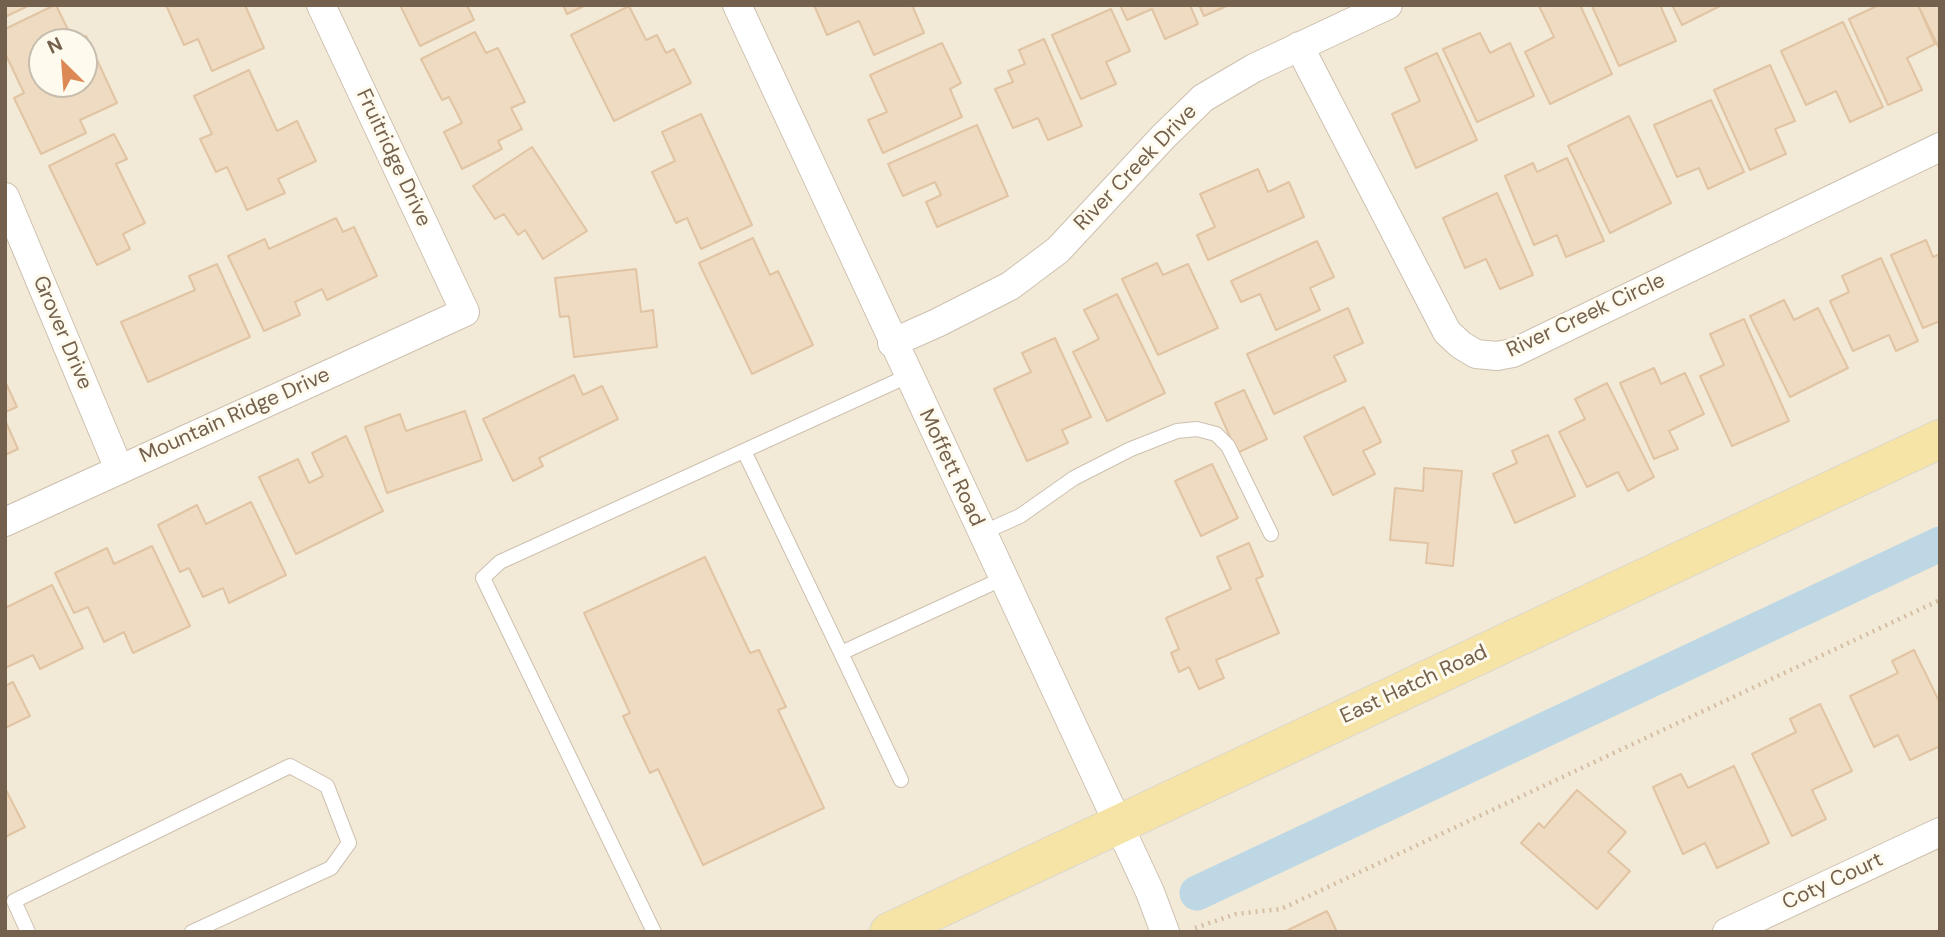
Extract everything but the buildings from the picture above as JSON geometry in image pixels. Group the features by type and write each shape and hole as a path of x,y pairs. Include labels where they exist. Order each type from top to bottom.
{"main road":[{"name":"East Hatch Road","path":"889,932 1940,439"}],"street":[{"name":"Fruitridge Drive","path":"321,5 465,312"},
{"name":"Moffett Road","path":"737,5 892,343 1150,892 1166,932"},
{"name":"River Creek Drive","path":"892,343 1010,286 1058,250 1203,98 1254,68 1388,5"},
{"name":"River Creek Circle","path":"1299,46 1447,332 1476,354 1497,356 1513,353 1940,146"},
{"name":"Grover Drive","path":"5,197 119,469"},
{"name":"Mountain Ridge Drive","path":"5,522 465,312"},
{"name":"Coty Court","path":"1727,932 1940,832"}],"lane":[{"path":"654,932 483,578 500,562 908,376"},
{"path":"982,533 1020,516 1074,478 1131,449 1177,430 1197,429 1216,435 1228,446 1271,534"},
{"path":"744,451 901,780"},
{"path":"841,653 1004,578"},
{"path":"28,932 10,903 290,766 327,786 349,844 331,868 192,932"}],"path":[{"path":"1195,928 1236,914 1281,909 1940,600"}],"shaded area":[{"path":"5,5 1940,5 1940,932 5,932"}],"waterway":[{"path":"1197,893 1940,544"}]}
